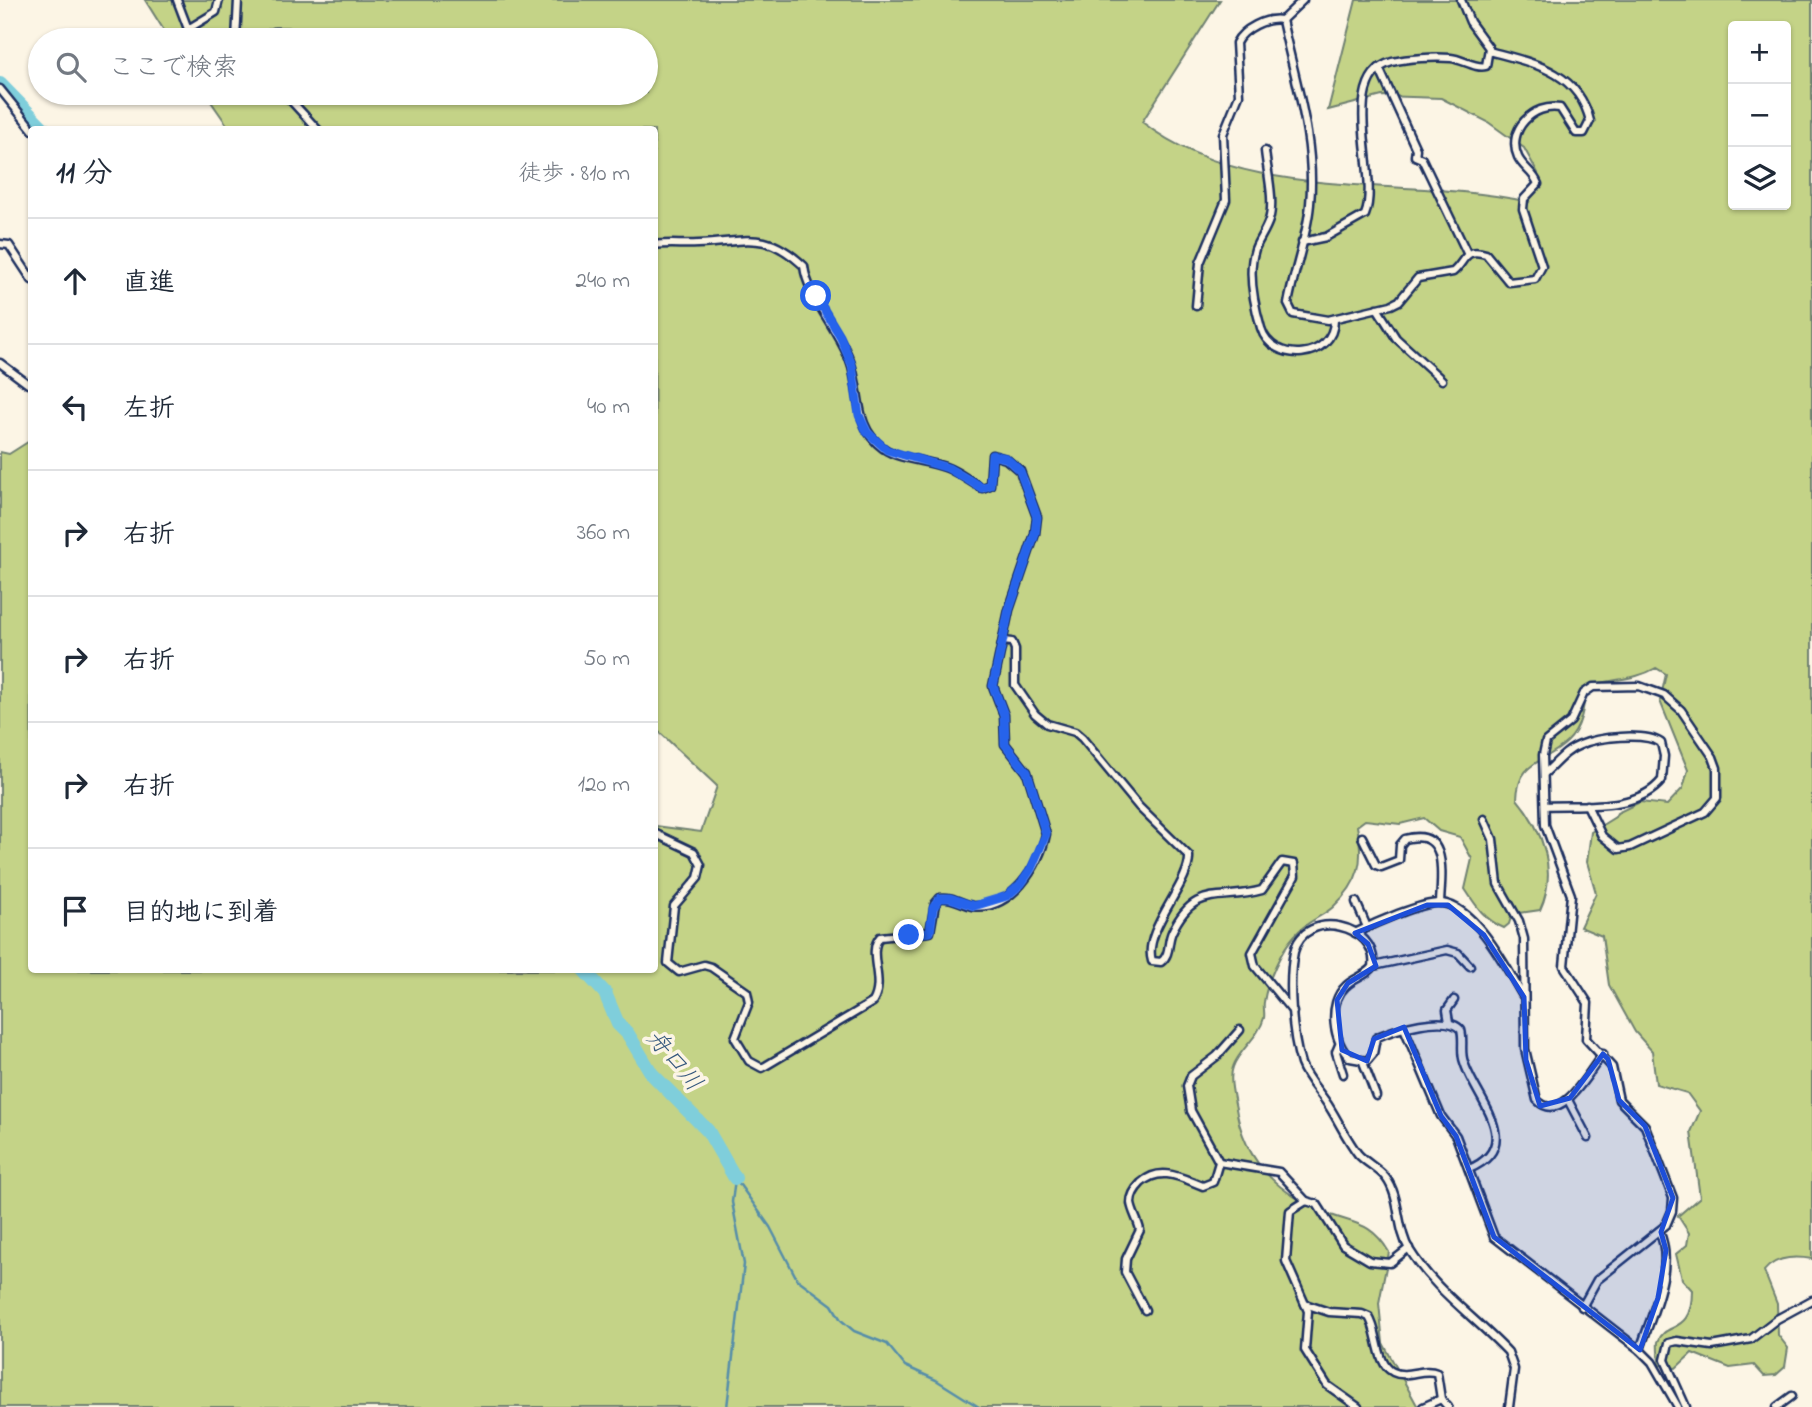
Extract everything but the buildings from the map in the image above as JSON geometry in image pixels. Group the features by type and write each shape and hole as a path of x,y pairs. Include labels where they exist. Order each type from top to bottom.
{"street":[{"path":"177,0 188,28"},
{"path":"190,28 216,12 219,0"},
{"path":"236,28 237,0"},
{"path":"1196,306 1200,263 1226,200 1223,134 1239,95 1236,43 1239,37 1266,20 1282,20 1303,0"},
{"path":"1302,242 1315,241 1353,225 1363,219 1367,211 1369,167 1363,117 1367,86 1380,68 1400,61 1438,58 1452,58 1485,68 1489,51 1487,43 1466,16 1461,0"},
{"path":"1282,20 1309,139 1311,195 1291,285 1290,309 1300,316 1334,318 1377,308 1399,300 1418,278 1453,272 1468,253"},
{"path":"1468,253 1486,254 1509,282 1535,279 1542,266 1527,228 1523,204 1527,195 1538,184 1518,158 1516,138 1524,120 1540,110 1560,108 1576,133 1584,132 1590,121 1579,94 1557,73 1541,65 1489,51"},
{"path":"1380,68 1416,149 1415,156 1422,159 1468,253"},
{"path":"0,89 30,126"},
{"path":"295,105 314,126"},
{"path":"1265,151 1270,218 1255,250 1252,291 1265,340 1272,348 1284,352 1311,352 1324,343 1334,328 1334,318"},
{"path":"658,245 699,244 740,238 773,244 804,267 804,281 844,345 855,376 860,418 867,432 878,443 897,455 948,468 982,488 990,485 992,455 1006,458 1020,471 1032,499 1037,526 1009,610 993,686 1004,715 1005,744 1027,772 1045,826 1045,841 1036,862 1021,884 1007,896 974,906 950,898 940,898 933,908 930,932 880,937 874,951 879,984 873,1002 783,1058 757,1067 740,1047 736,1034 749,1002 747,992 704,965 679,972 670,967 668,954 674,906 698,878 701,864 694,852 658,836"},
{"path":"0,244 9,245 28,274"},
{"path":"1377,308 1396,338 1442,380"},
{"path":"0,363 28,384"},
{"path":"1003,641 1008,640 1014,644 1015,685 1040,720 1082,738 1139,807 1189,856 1186,874 1166,906 1153,943 1152,961 1161,962 1166,957 1169,938 1189,906 1207,896 1262,890 1282,862 1294,864 1295,876 1252,953 1255,966 1293,1012"},
{"path":"1582,1307 1597,1280 1670,1220 1671,1188 1645,1126 1619,1100 1612,1067 1603,1054 1586,1039 1588,1003 1563,966 1571,895 1546,832 1543,755 1546,741 1571,721 1580,699 1588,690 1599,687 1639,686 1671,700 1694,726 1713,757 1717,792 1713,805 1642,841 1618,849 1602,836 1587,805"},
{"path":"1545,773 1564,754 1585,743 1640,736 1661,743 1665,767 1659,785 1635,797 1587,805 1545,806"},
{"path":"1484,819 1493,839 1498,884 1519,921 1524,939 1525,1049 1537,1100 1546,1106 1568,1100 1603,1054"},
{"path":"1362,837 1376,865 1381,867 1399,860 1399,845 1405,839 1418,838 1434,844 1441,855 1440,903"},
{"path":"1356,902 1367,928"},
{"path":"1355,933 1440,903 1454,908 1475,925 1498,954 1524,997"},
{"path":"1374,966 1368,944 1355,933 1328,924 1300,937 1293,956 1293,1012 1304,1070 1356,1152 1387,1180 1409,1248 1444,1294 1508,1352 1514,1369 1509,1407"},
{"path":"1363,1062 1350,1058 1339,1045 1336,1035 1337,1000 1345,987 1367,974 1374,966 1447,950 1458,953 1470,966"},
{"path":"1449,1022 1447,1010 1454,1000"},
{"path":"1363,1062 1373,1054 1376,1038 1404,1028 1449,1022 1461,1030 1462,1059 1489,1109 1495,1129 1490,1153 1481,1164 1469,1169"},
{"path":"1404,1028 1441,1116 1456,1136 1494,1237 1551,1278 1582,1307 1640,1350 1652,1362 1678,1407"},
{"path":"1145,1310 1125,1272 1126,1259 1140,1230 1132,1207 1132,1195 1142,1182 1160,1173 1208,1186 1213,1182 1219,1162 1191,1111 1187,1086 1191,1076 1217,1055 1240,1030"},
{"path":"1339,1045 1336,1052 1343,1074"},
{"path":"1363,1062 1376,1096"},
{"path":"1568,1100 1588,1138"},
{"path":"1219,1162 1279,1172 1306,1201 1323,1208 1338,1240 1370,1261 1390,1263 1409,1248"},
{"path":"1306,1201 1290,1211 1285,1252 1287,1268 1308,1311 1303,1345 1312,1365 1327,1385 1358,1407"},
{"path":"1640,1350 1658,1298 1664,1266 1666,1250 1659,1231"},
{"path":"1686,1407 1665,1360 1669,1343 1677,1341 1712,1346 1751,1339 1777,1319 1812,1300"},
{"path":"1305,1304 1329,1312 1362,1314 1369,1317 1388,1368 1402,1374 1433,1371 1439,1376 1441,1399 1448,1407"},
{"path":"1777,1407 1792,1396"},
{"path":"1423,1407 1441,1399"}],"highlighted area":[{"path":"1427,905 1448,905 1484,935 1524,997 1526,1060 1540,1106 1570,1098 1603,1054 1608,1059 1619,1100 1645,1126 1673,1198 1661,1232 1666,1250 1658,1298 1640,1350 1494,1237 1456,1136 1441,1116 1404,1027 1374,1039 1367,1061 1342,1050 1337,1000 1348,983 1376,966 1368,944 1355,933"}],"green space":[{"path":"145,0 1220,0 1142,122 1184,148 1230,166 1279,177 1481,194 1529,202 1538,173 1524,148 1488,122 1441,98 1382,96 1328,110 1356,0 1812,0 1812,1259 1786,1259 1774,1263 1764,1271 1777,1304 1778,1335 1788,1348 1785,1367 1776,1375 1764,1376 1754,1365 1730,1368 1692,1353 1676,1368 1659,1365 1658,1342 1661,1335 1683,1321 1691,1305 1692,1290 1682,1279 1676,1254 1687,1245 1689,1233 1678,1216 1700,1197 1691,1132 1700,1111 1687,1093 1656,1084 1652,1051 1635,1032 1609,985 1602,936 1580,927 1596,893 1587,862 1591,832 1617,813 1640,802 1667,805 1683,788 1688,770 1660,701 1666,674 1656,668 1639,675 1586,687 1581,716 1572,736 1558,749 1534,764 1522,777 1517,799 1540,837 1547,866 1548,881 1540,910 1512,914 1509,924 1504,928 1497,925 1482,912 1465,889 1472,859 1460,837 1439,831 1424,818 1400,824 1365,820 1357,826 1360,860 1355,879 1333,907 1299,930 1290,941 1275,966 1268,985 1261,1025 1233,1067 1232,1084 1241,1131 1256,1160 1266,1172 1277,1184 1304,1202 1374,1233 1389,1252 1379,1303 1383,1343 1418,1407 0,1407 0,452 9,454 28,442 28,973 658,973 658,826 701,832 717,786 658,731 658,126 228,126 213,105 658,105 658,28 162,28"}],"waterway":[{"name":"舟口川","path":"0,84 41,126"},
{"name":"舟口川","path":"587,973 605,993 618,1024 628,1034 652,1074 708,1131 735,1178"},
{"path":"735,1178 770,1227 797,1279 832,1305 841,1320 854,1331 887,1344 905,1366 936,1380 979,1407"},
{"path":"727,1407 744,1264 732,1202 735,1179"}],"route":[{"path":"816,296 840,336 852,365 858,389 860,418 867,432 883,448 897,455 948,468 982,488 990,485 992,455 1006,458 1020,471 1037,517 1035,534 1009,610 993,686 1004,715 1005,744 1010,754 1027,772 1045,826 1045,841 1036,862 1015,891 990,904 980,906 940,898 933,908 930,932 909,935"}]}
